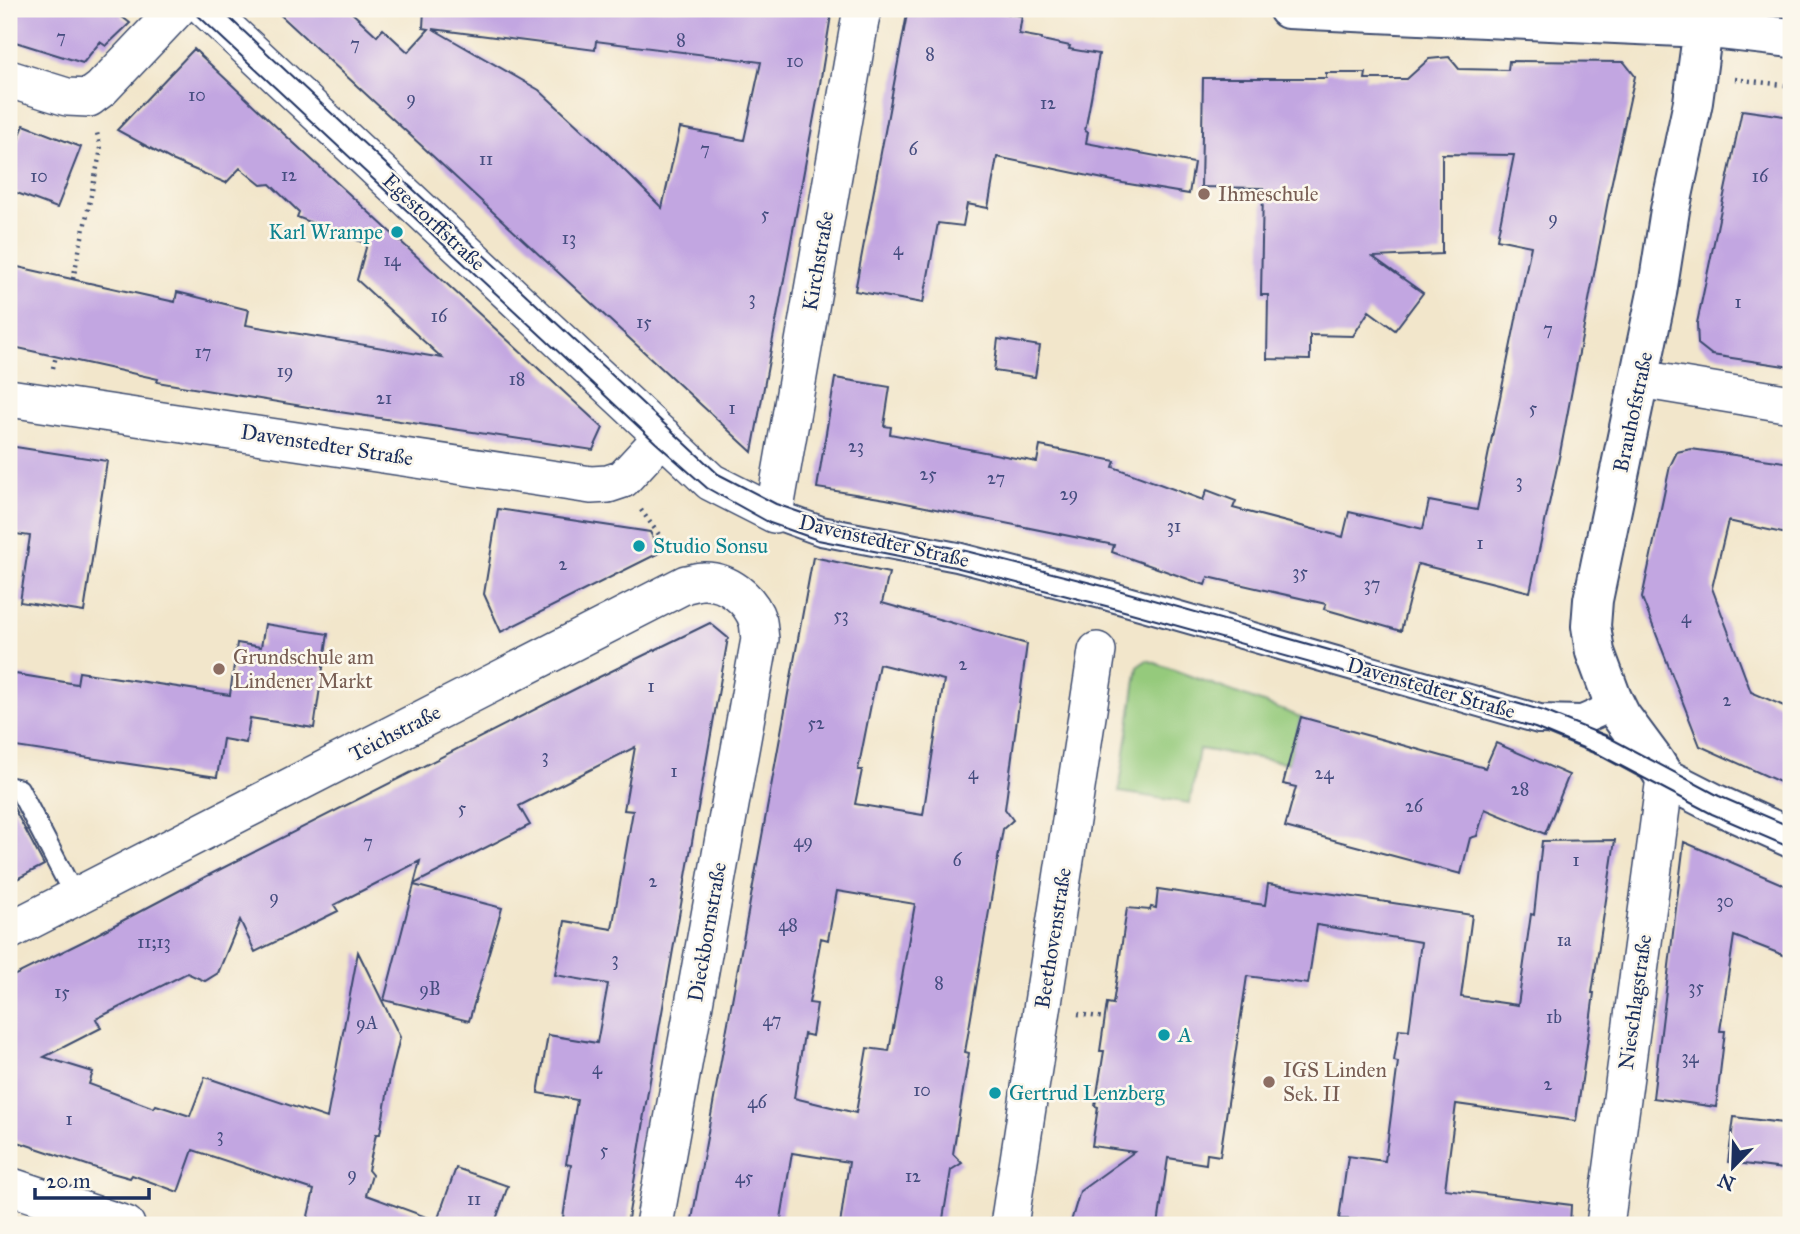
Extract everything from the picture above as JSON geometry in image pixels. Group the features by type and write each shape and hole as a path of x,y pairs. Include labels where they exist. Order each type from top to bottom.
{"street":[{"path":"9,79 67,97 89,98 101,89 177,9"},
{"name":"Egestorffstraße","path":"206,9 663,436"},
{"name":"Kirchstraße","path":"774,514 862,9"},
{"path":"1288,9 1704,19 1791,38"},
{"name":"Brauhofstraße","path":"1664,778 1621,716 1612,698 1595,652 1591,626 1593,600 1640,379 1670,210 1693,102 1704,19"},
{"path":"1640,379 1791,404"},
{"name":"Davenstedter Straße","path":"9,398 591,485 608,484 623,479"},
{"path":"623,479 663,436"},
{"name":"Davenstedter Straße","path":"663,436 711,482 774,514 821,531 957,558 1109,596 1539,719 1582,720 1600,712 1612,698"},
{"name":"Teichstraße","path":"9,931 686,584 705,581 724,585 737,592 746,600 757,621 760,639"},
{"name":"Dieckbornstraße","path":"654,1225 760,639"},
{"name":"Beethovenstraße","path":"1009,1225 1097,652"},
{"name":"Davenstedter Straße","path":"1664,778 1791,838"},
{"name":"Nieschlagstraße","path":"1605,1225 1664,778"},
{"path":"9,1186 126,1225"}],"lane":[{"name":"Davenstedter Straße","path":"1539,719 1604,746 1664,778"},
{"path":"9,787 19,789 75,897"}],"path":[{"path":"1697,69 1732,78 1791,86"},
{"path":"73,279 101,149 89,98"},
{"path":"623,479 630,495 667,548 681,559 686,584"}],"green space":[{"path":"1147,660 1301,717 1289,763 1199,749 1190,803 1119,792 1138,666"}],"building":[{"path":"9,9 127,9 121,16 130,23 106,46 100,42 83,63 9,40"},
{"path":"274,9 348,9 377,36 383,29 408,52 429,29 423,28 424,9 832,9 752,452","holes":["433,29 595,50 596,41 761,62 744,140 680,128 662,208 539,90"]},
{"path":"908,9 982,9 1022,16 1019,34 1070,46 1069,49 1099,54 1085,131 1088,132 1086,143 1194,163 1189,194 997,157 988,208 967,204 963,226 938,223 923,303 855,291"},
{"path":"194,49 603,428 593,450 157,382 158,379 9,346 9,265 175,302 177,292 249,310 246,325 442,358 357,280 367,244 297,217 299,212 270,184 261,185 240,168 226,183 172,160 117,130"},
{"path":"1449,57 1459,69 1508,70 1509,61 1624,62 1635,76 1530,592 1418,564 1401,631 1324,609 1326,604 1208,577 1205,585 1112,552 1114,545 886,499 817,488 835,378 890,387 884,426 891,427 890,434 1037,462 1040,446 1115,461 1113,467 1203,500 1207,490 1236,501 1233,508 1343,537 1349,512 1423,529 1429,501 1477,510 1531,246 1497,239 1514,155 1442,154 1442,254 1373,257 1423,293 1395,330 1369,311 1353,336 1310,335 1310,360 1267,359 1268,295 1261,295 1263,188 1201,187 1203,78 1326,78 1326,73 1366,73 1365,79 1407,79 1429,59"},
{"path":"1742,110 1791,117 1791,367 1712,355 1698,344 1697,323"},
{"path":"24,125 81,147 57,208 9,190 9,162"},
{"path":"998,339 1040,346 1035,377 994,371"},
{"path":"9,446 107,461 84,612 20,602 30,536 9,533"},
{"path":"1691,449 1791,463 1791,535 1728,521 1712,588 1751,692 1791,709 1791,787 1700,746 1642,598 1670,466 1677,452"},
{"path":"498,509 650,532 661,552 501,632 484,594"},
{"path":"813,557 889,573 882,603 1027,644 1005,809 1013,820 1003,829 965,1052 969,1053 953,1154 962,1163 951,1170 942,1225 840,1225 849,1162 792,1153 780,1225 691,1225","holes":["879,664 944,680 923,815 855,804 862,770 858,770","837,891 915,904 889,1051 867,1048 856,1113 794,1098 804,1034 812,1036 817,1004 809,1003 821,938 828,940"]},
{"path":"710,623 728,638 627,1225 562,1225 571,1165 566,1164 577,1100 538,1093 548,1035 597,1043 608,984 555,975 565,921 612,929 633,811 624,810 635,747 519,806 530,825 414,884 420,861 334,905 338,911 255,952 240,920 218,973 205,981 187,973 96,1019 101,1028 44,1057 93,1072 89,1084 154,1108 156,1105 190,1116 205,1077 327,1118 358,952 400,1037 380,1134 376,1134 368,1170 372,1175 366,1195 437,1221 456,1168 508,1186 494,1225 306,1225 314,1190 193,1150 178,1192 132,1175 130,1178 105,1171 9,1139 9,978"},
{"path":"265,624 328,634 314,728 250,718 246,743 223,739 217,777 9,746 9,673 77,684 79,672 230,695 237,643 261,647"},
{"path":"1301,717 1485,768 1496,743 1569,775 1545,834 1485,809 1477,836 1470,838 1461,874 1285,827 1296,787 1283,784"},
{"path":"9,799 44,865 9,883"},
{"path":"1615,840 1576,1121 1456,1104 1445,1189 1571,1205 1570,1225 1339,1219 1348,1156 1385,1161 1398,1062 1394,1061 1399,1029 1409,1030 1421,942 1317,925 1308,984 1247,976 1220,1156 1207,1154 1206,1164 1168,1158 1158,1225 1070,1225 1080,1191 1134,1152 1092,1146 1107,1003 1113,1004 1127,908 1156,908 1158,889 1265,905 1268,884 1472,915 1461,997 1518,1005 1531,914 1534,915 1542,841"},
{"path":"1684,842 1791,888 1791,958 1734,936 1720,1031 1725,1031 1716,1107 1653,1098"},
{"path":"414,885 502,908 469,1021 384,1000"},
{"path":"1734,1117 1791,1124 1791,1170 1728,1162"}],"tram line":[{"path":"191,9 656,443 707,488 770,523 818,540 955,567 1106,606 1535,728 1600,755 1712,814 1791,848"},
{"path":"220,9 718,474 776,504 825,521 958,549 1111,588 1544,711 1608,737 1719,796 1791,827"}],"place":[{"name":"Ihmeschule","path":"1204,194"},
{"name":"Karl Wrampe","path":"397,232"},
{"name":"Studio Sonsu","path":"639,546"},
{"name":"Grundschule am Lindener Markt","path":"219,669"},
{"name":"A","path":"1164,1035"},
{"name":"IGS Linden Sek. II","path":"1269,1082"},
{"name":"Gertrud Lenzberg","path":"995,1093"}]}
